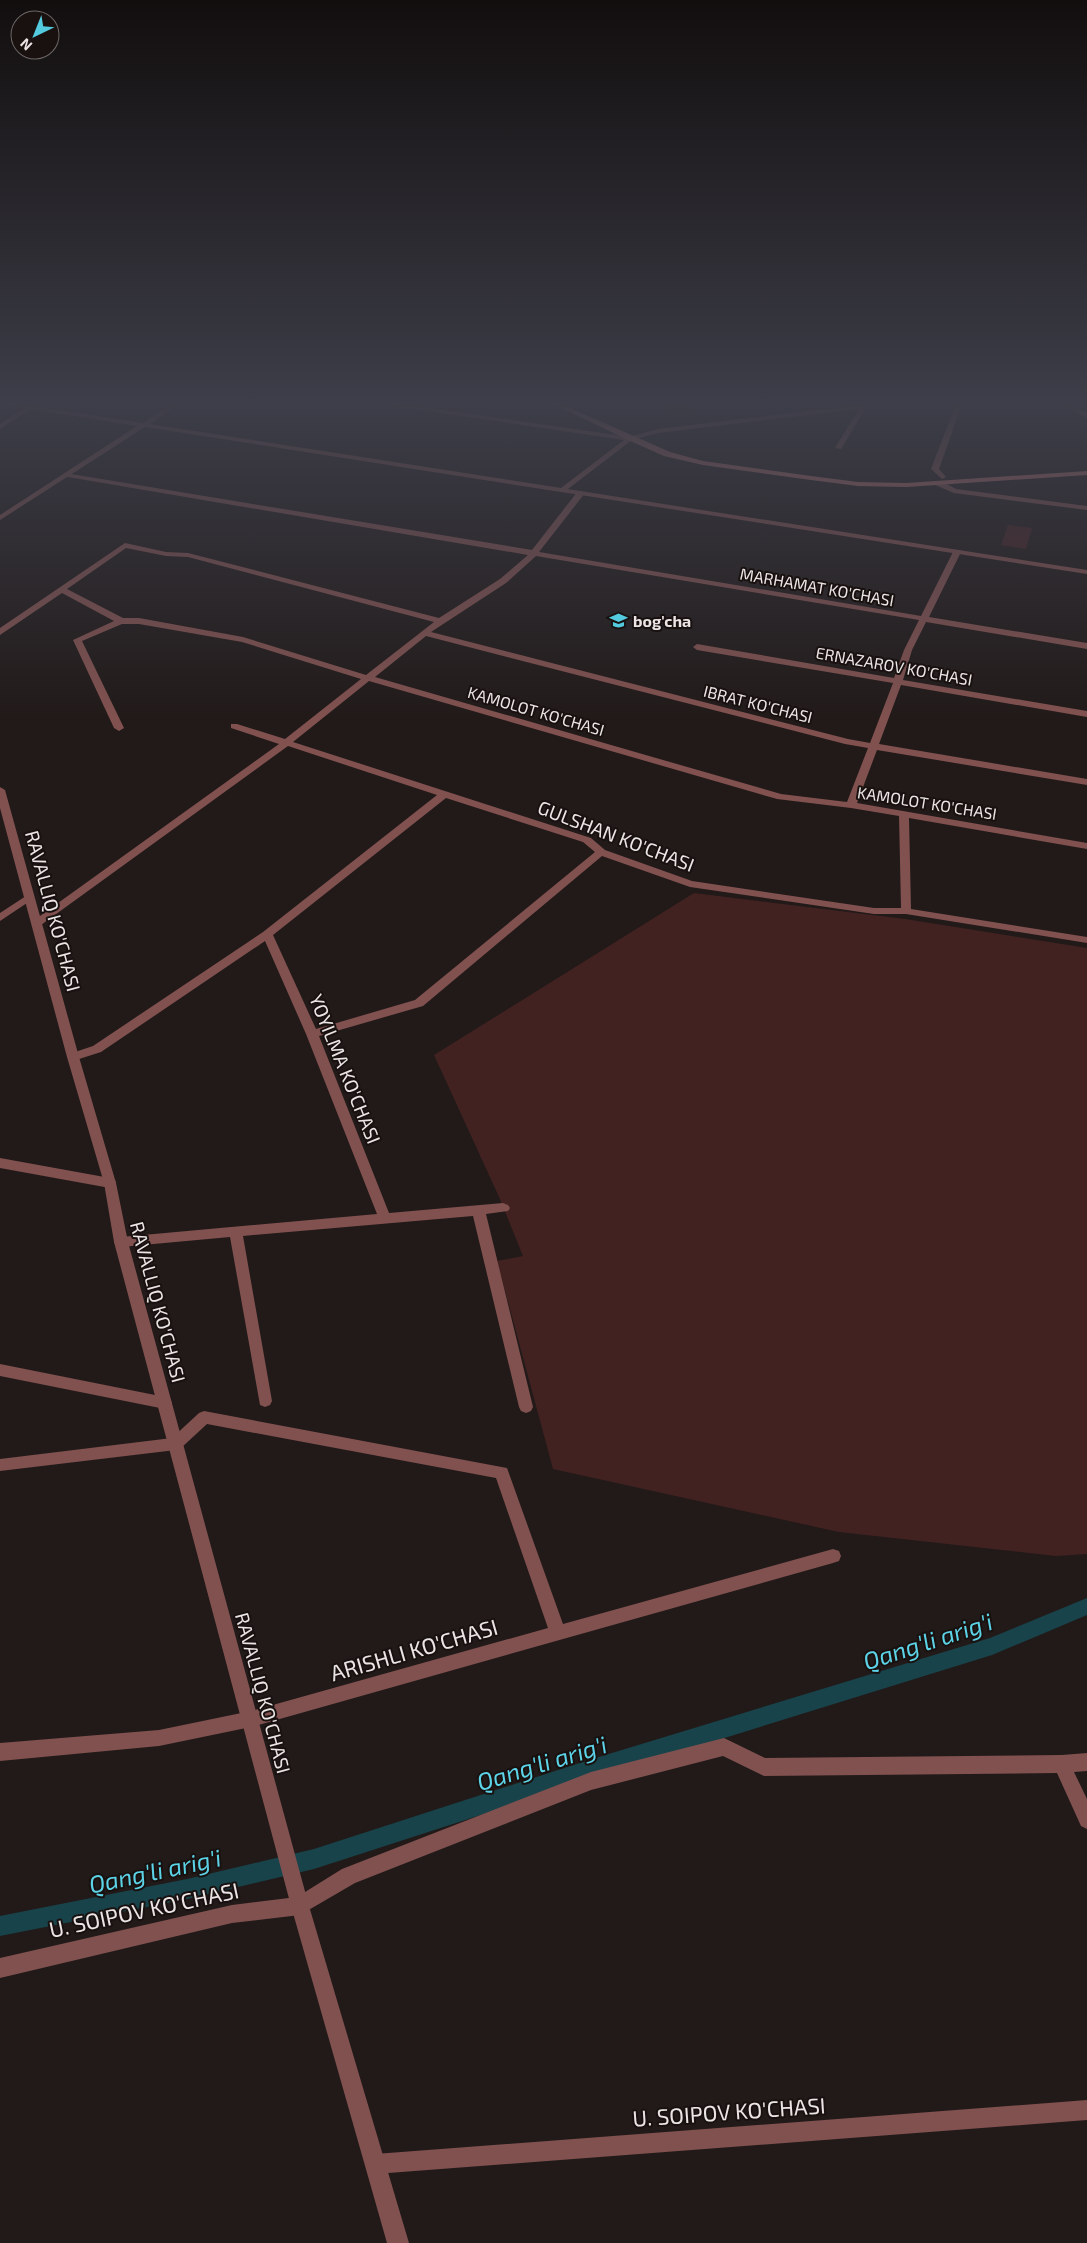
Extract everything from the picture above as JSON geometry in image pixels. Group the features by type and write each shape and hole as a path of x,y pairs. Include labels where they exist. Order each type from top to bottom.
{"street":[{"path":"0,518 15,509"},
{"name":"MARHAMAT KO'CHASI","path":"266,509 1087,646"},
{"path":"37,923 285,744 440,621 503,581 533,554 569,509"},
{"path":"681,509 1087,572"},
{"path":"0,632 125,544 166,554 188,555 440,621"},
{"path":"851,805 875,746 908,650 957,552"},
{"path":"60,589 121,621"},
{"name":"KAMOLOT KO'CHASI","path":"119,728 78,640 121,621 140,621 243,640 367,678 780,797 851,805 1087,846"},
{"name":"IBRAT KO'CHASI","path":"425,633 848,742 1087,782"},
{"name":"ERNAZAROV KO'CHASI","path":"697,647 1087,714"},
{"name":"GULSHAN KO'CHASI","path":"234,726 587,840 601,852 690,884 874,911 906,911 1087,940"},
{"name":"RAVALLIQ KO'CHASI","path":"0,790 73,1057 110,1183 121,1242 278,1825 398,2243"},
{"path":"73,1057 97,1049 267,934 444,794"},
{"path":"904,814 906,911"},
{"path":"312,1034 418,1003 601,852"},
{"path":"0,918 30,897"},
{"name":"YOYILMA KO'CHASI","path":"267,934 312,1034 385,1219"},
{"path":"0,1163 110,1183"},
{"path":"121,1242 504,1208"},
{"path":"478,1210 526,1406"},
{"path":"236,1232 265,1401"},
{"path":"0,1370 165,1403"},
{"path":"0,1465 176,1444 204,1416 502,1473 558,1633"},
{"name":"ARISHLI KO'CHASI","path":"0,1752 159,1738 251,1719 833,1556"},
{"path":"299,1901 349,1876 573,1788 724,1747 764,1767 1062,1764 1087,1762"},
{"path":"1062,1764 1087,1820"},
{"name":"U. SOIPOV KO'CHASI","path":"0,1968 232,1914 299,1901"},
{"name":"U. SOIPOV KO'CHASI","path":"375,2164 1087,2110"}],"shaded area":[{"path":"1008,525 1032,528 1026,549 1001,545"},
{"path":"694,893 905,919 1087,948 1087,1554 1056,1556 839,1532 553,1469 497,1261 523,1256 500,1199 434,1055"}],"waterway":[{"name":"Qang'li arig'i","path":"0,1926 187,1889 314,1859 589,1770 992,1646 1087,1606"}],"place":[{"name":"bog'cha","path":"619,621"}]}
